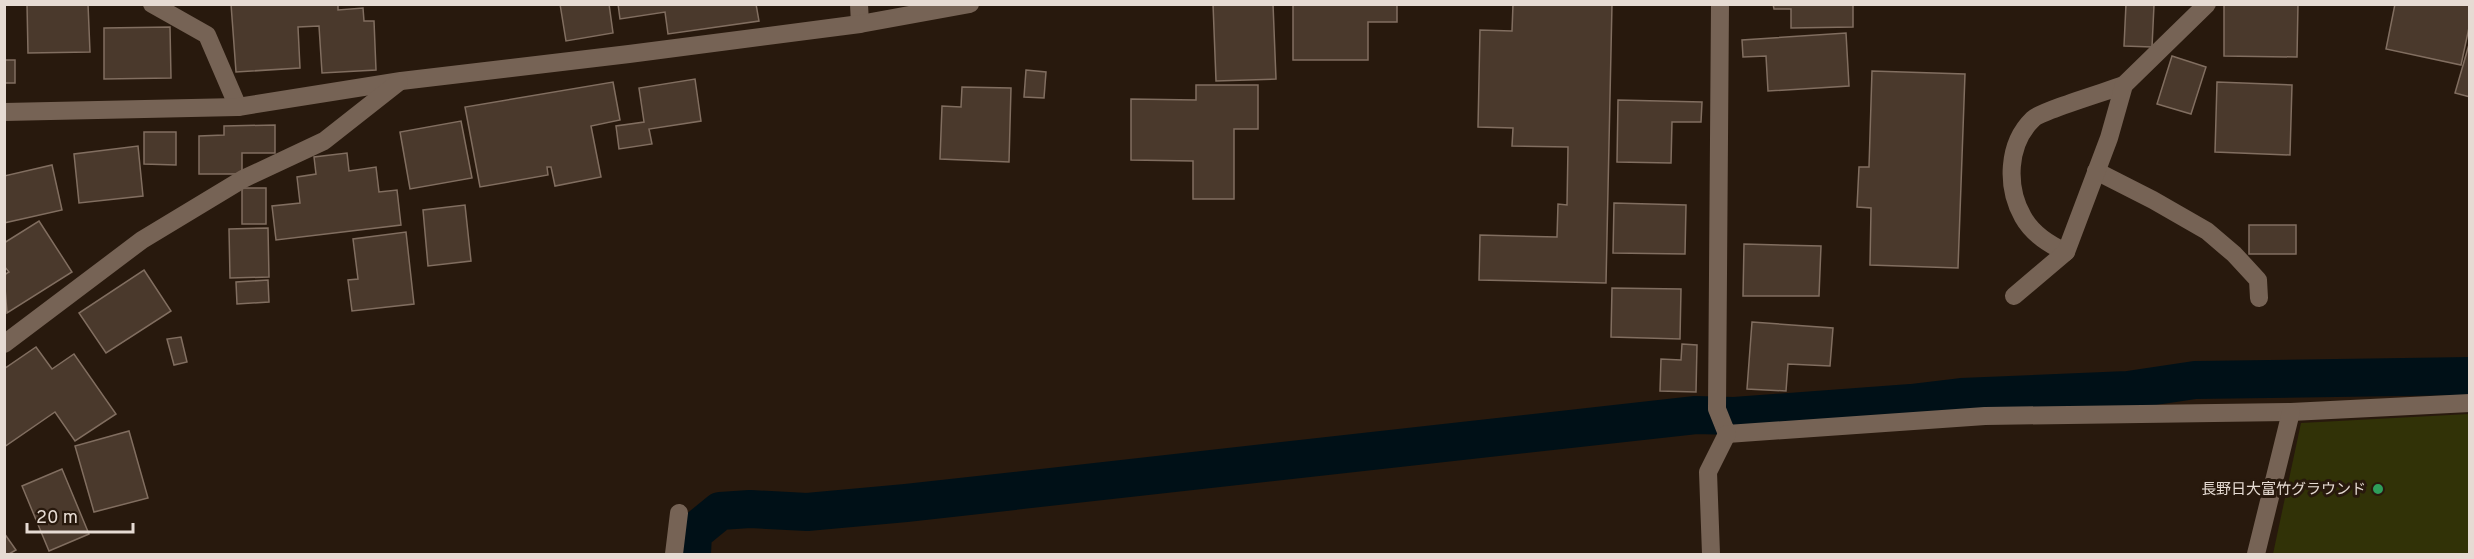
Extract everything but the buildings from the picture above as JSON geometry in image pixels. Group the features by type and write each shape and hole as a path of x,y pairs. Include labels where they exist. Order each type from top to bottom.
{"street":[{"path":"152,4 207,36 238,107"},
{"path":"859,4 860,24"},
{"path":"4,112 238,107 401,81 860,24 970,4"},
{"path":"1711,555 1708,472 1727,431 1717,409 1720,4"},
{"path":"2066,252 2048,244 2024,218 2011,182 2015,145 2034,118 2124,85 2208,4"},
{"path":"4,344 142,240 243,179 324,141 401,81"},
{"path":"2014,297 2066,252 2124,85"},
{"path":"2096,171 2207,231 2234,254 2258,280 2259,298"},
{"path":"1727,431 1985,416 2291,412 2469,403"},
{"path":"2256,555 2291,412"},
{"path":"674,555 679,513"}],"shaded area":[{"name":"長野日大富竹グラウンド","path":"2469,414 2469,554 2273,554 2301,423"}],"waterway":[{"path":"692,554 693,533 720,511 750,509 807,512 906,503 1696,415 1734,416 1911,403 1961,397 2128,390 2195,380 2470,376"}],"place":[{"name":"長野日大富竹グラウンド","path":"2378,489"}]}
